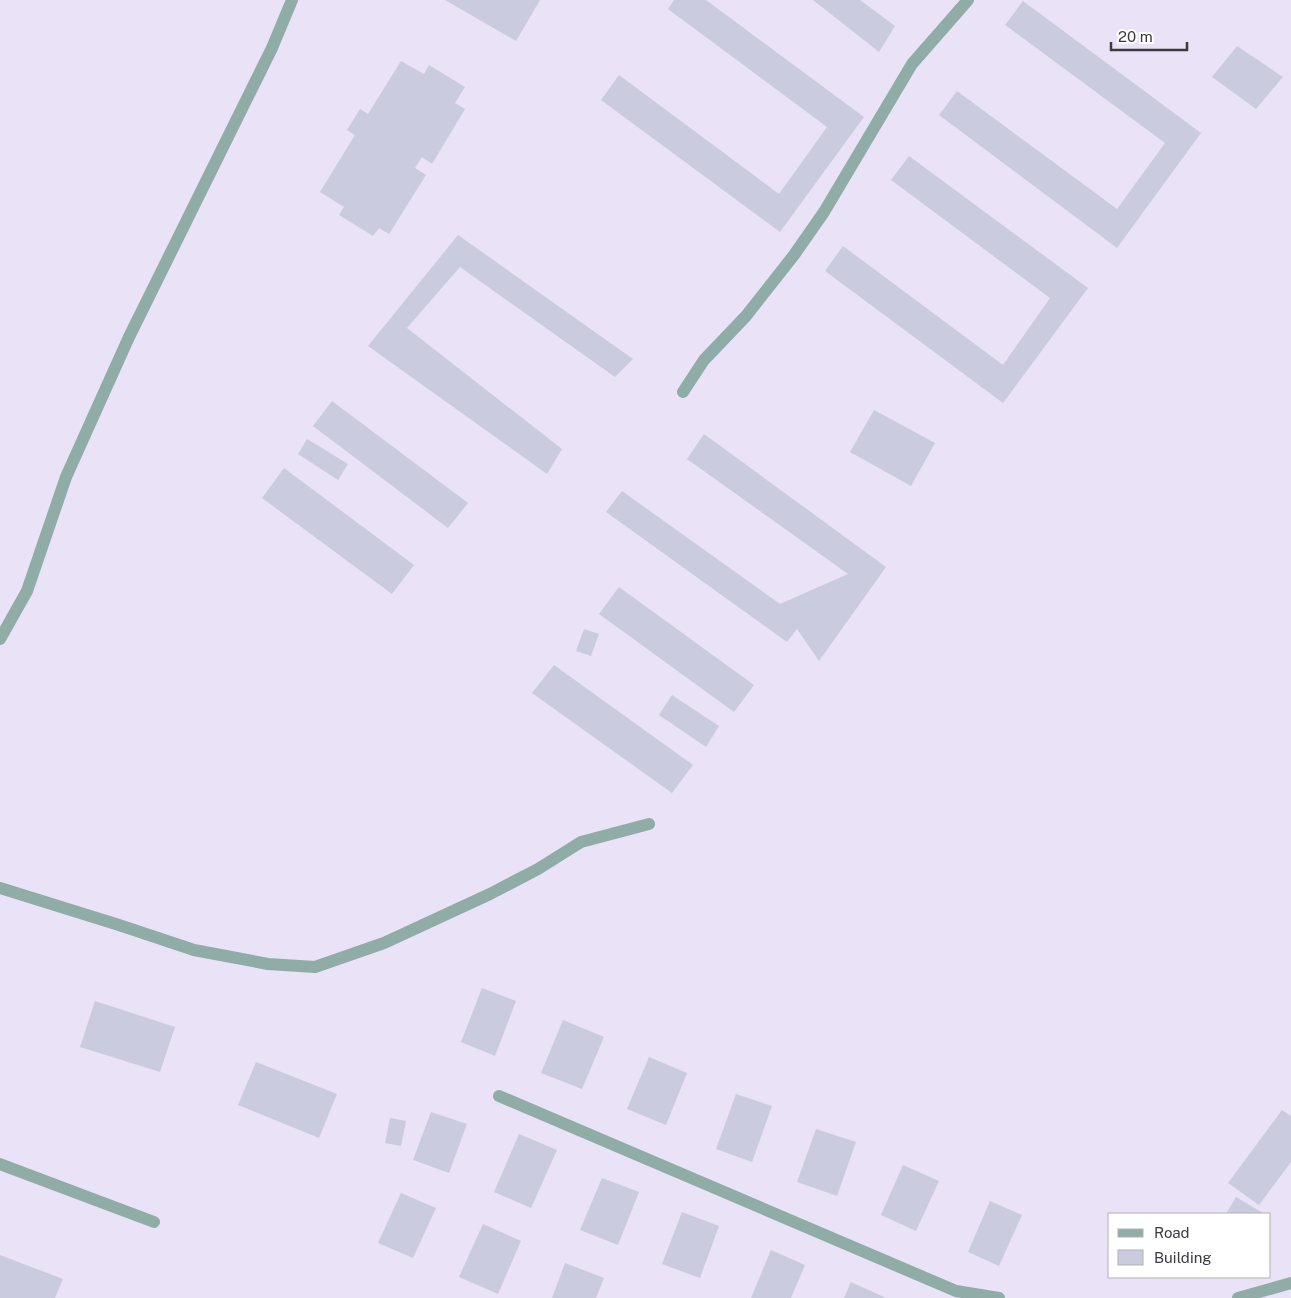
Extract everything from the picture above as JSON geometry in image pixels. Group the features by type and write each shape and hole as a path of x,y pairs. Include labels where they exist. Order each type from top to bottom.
{"street":[{"path":"0,639 27,591 66,477 98,405 272,48 292,0"},
{"path":"683,392 704,360 746,316 794,255 824,212 912,64 968,0"},
{"path":"0,888 194,950 268,964 315,967 384,943 490,894 538,869 581,842 648,824"},
{"path":"499,1096 956,1291 999,1298"},
{"path":"0,1164 154,1222"},
{"path":"1238,1298 1291,1282"}],"building":[{"path":"445,0 540,0 516,41"},
{"path":"674,0 706,0 864,117 780,232 601,100 619,75 779,194 827,127 668,9"},
{"path":"813,0 860,0 895,26 879,52"},
{"path":"1023,1 1201,133 1117,248 939,115 957,91 1117,209 1165,143 1005,25"},
{"path":"1237,46 1283,77 1256,109 1212,77"},
{"path":"401,61 424,74 429,65 465,87 455,103 465,109 432,164 422,157 415,168 426,175 389,234 379,228 373,236 339,215 344,207 320,192 355,135 347,130 360,109 368,114"},
{"path":"909,156 1088,288 1003,403 825,271 843,246 1003,365 1050,298 891,180"},
{"path":"458,235 633,359 615,377 460,267 407,328 562,449 547,474 368,346"},
{"path":"332,401 468,503 448,528 313,426"},
{"path":"874,410 935,443 911,486 850,452"},
{"path":"704,434 886,567 819,661 797,629 787,642 606,512 622,491 780,604 848,574 687,459"},
{"path":"307,439 348,464 338,480 298,454"},
{"path":"284,468 414,565 392,594 262,498"},
{"path":"619,587 754,685 734,712 599,614"},
{"path":"584,629 599,634 591,656 576,651"},
{"path":"554,665 693,765 672,793 532,693"},
{"path":"672,695 719,726 706,747 659,715"},
{"path":"482,988 516,1001 495,1056 461,1042"},
{"path":"95,1001 175,1027 160,1072 80,1047"},
{"path":"563,1020 604,1037 582,1089 541,1073"},
{"path":"649,1057 687,1073 666,1125 627,1109"},
{"path":"256,1062 337,1094 319,1138 238,1105"},
{"path":"736,1094 772,1106 752,1162 716,1149"},
{"path":"1282,1110 1291,1116 1291,1162 1259,1205 1228,1183"},
{"path":"431,1112 467,1124 449,1173 413,1160"},
{"path":"390,1118 406,1121 401,1146 385,1143"},
{"path":"816,1129 856,1142 837,1196 797,1182"},
{"path":"519,1134 557,1150 531,1208 494,1192"},
{"path":"903,1165 939,1181 916,1231 881,1215"},
{"path":"602,1178 639,1192 618,1245 580,1230"},
{"path":"401,1193 436,1208 413,1258 378,1243"},
{"path":"1236,1197 1263,1213 1227,1213"},
{"path":"990,1201 1022,1215 999,1266 968,1252"},
{"path":"682,1212 719,1226 700,1278 662,1264"},
{"path":"483,1224 521,1241 498,1294 459,1277"},
{"path":"771,1250 805,1265 791,1298 751,1298"},
{"path":"0,1255 63,1279 55,1298 0,1298"},
{"path":"565,1263 604,1278 596,1298 552,1298"},
{"path":"851,1282 886,1298 844,1298"}]}
